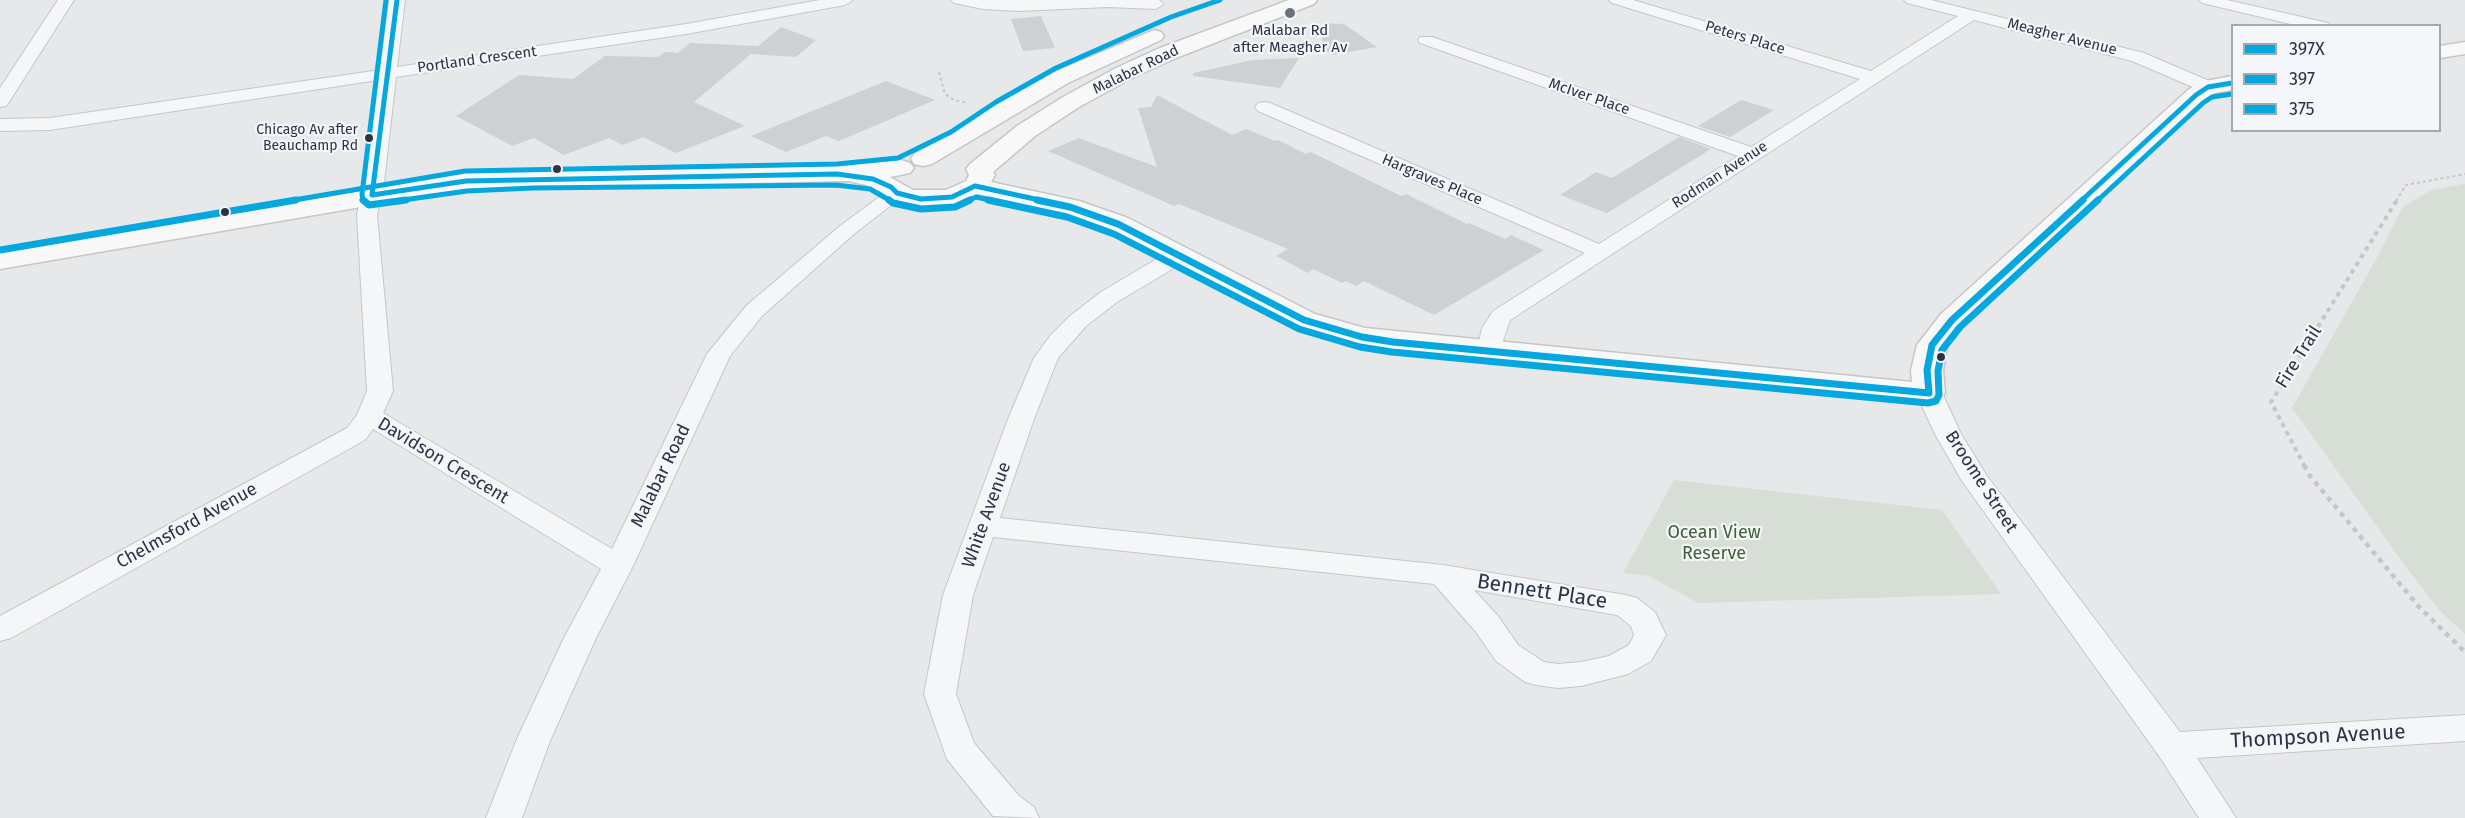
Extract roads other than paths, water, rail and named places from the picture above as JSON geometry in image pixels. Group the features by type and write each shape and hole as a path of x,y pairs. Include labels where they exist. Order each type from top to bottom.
{"main road":[{"name":"Malabar Road","path":"1252,0 1165,31 1060,78 1001,111 903,177 921,199 952,196 978,178 1026,131 1071,102 1168,52 1307,0"},
{"path":"2441,52 2465,48"},
{"name":"Broome Street","path":"1929,393 1927,370 1932,345 1953,320 2153,132 2220,85"},
{"path":"0,261 441,183 487,179 837,174 873,179 903,177 959,158 976,165 978,178 1118,224 1280,309 1331,329 1393,342 1929,393"}],"street":[{"path":"0,102 66,0"},
{"name":"Davidson Crescent","path":"397,0 372,195 367,215 380,391 369,416 618,566"},
{"name":"Portland Crescent","path":"0,125 50,124 686,29 845,0"},
{"path":"959,0 1019,6 1108,2 1156,4"},
{"name":"Peters Place","path":"1617,0 1872,77"},
{"name":"Meagher Avenue","path":"1912,0 2110,49 2220,85"},
{"path":"2207,0 2313,24"},
{"name":"Rodman Avenue","path":"1489,351 1494,328 1501,316 1971,15"},
{"name":"McIver Place","path":"1426,40 1752,154"},
{"name":"Hargraves Place","path":"1264,107 1601,252"},
{"name":"Malabar Road","path":"504,818 538,730 580,638 618,566 719,354 754,311 847,230 903,177"},
{"name":"White Avenue","path":"1021,818 1006,806 959,749 940,694 958,594 1021,419 1046,358 1058,341 1078,321 1109,297 1178,256"},
{"name":"Broome Street","path":"1929,393 1948,434 1976,481 2171,746 2218,818"},
{"name":"Chelmsford Avenue","path":"0,630 356,434 369,416"},
{"name":"Bennett Place","path":"983,526 1443,575 1587,598 1626,606 1644,620 1650,635 1640,653 1617,666 1581,675 1558,676 1536,673 1507,653 1487,624 1443,575"},
{"name":"Thompson Avenue","path":"2171,746 2465,728"}],"place":[{"name":"Malabar Rd after Meagher Av","path":"1290,13"},
{"name":"Chicago Av after Beauchamp Rd","path":"369,138"}],"park label":[{"name":"Ocean View Reserve","path":"1714,543"}]}
